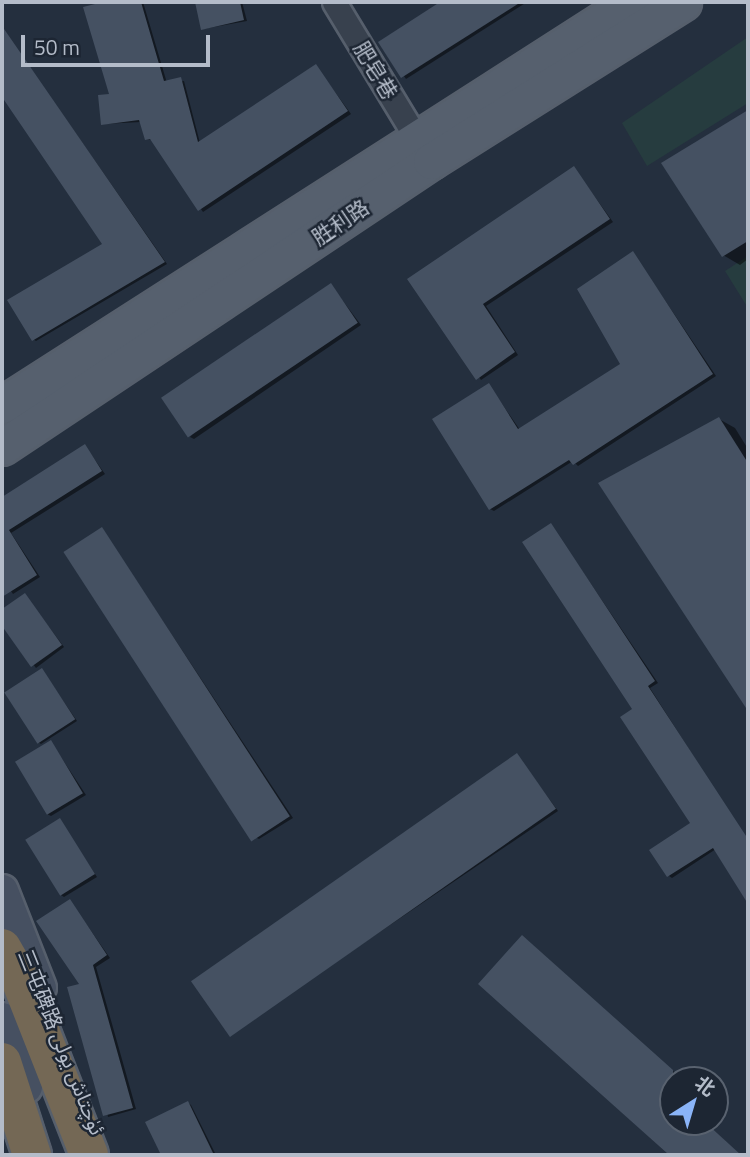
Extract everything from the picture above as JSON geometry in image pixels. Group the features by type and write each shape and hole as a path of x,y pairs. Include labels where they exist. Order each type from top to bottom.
{"highway":[{"path":"2,948 19,977 89,1155"},
{"path":"2,1062 33,1155"}],"main road":[{"name":"胜利路","path":"2,405 631,2"},
{"name":"胜利路","path":"2,447 431,161 683,2"},
{"name":"三屯碑路 ئۈچتاش يولى","path":"2,891 106,1155"},
{"path":"2,1019 47,1155"}],"street":[{"name":"肥皂巷","path":"334,2 417,139"}],"green space":[{"path":"748,37 748,103 647,166 622,123"},
{"path":"748,256 748,308 725,271"}],"building":[{"path":"103,2 141,2 164,81 181,77 198,142 316,64 348,111 198,211 150,139 145,140 139,120 101,125 98,95 109,94 83,7"},
{"path":"195,2 240,2 244,20 201,30"},
{"path":"440,2 521,2 401,78 378,42"},
{"path":"2,26 165,262 32,341 7,300 102,244 2,97"},
{"path":"748,110 748,241 722,257 661,163"},
{"path":"574,166 610,219 483,304 515,352 476,380 407,279"},
{"path":"633,251 713,374 573,465 569,460 489,510 432,419 489,383 518,429 620,364 577,289"},
{"path":"331,283 358,323 188,437 161,398"},
{"path":"719,417 748,463 748,711 598,483"},
{"path":"85,444 102,471 9,530 37,575 2,597 2,497"},
{"path":"551,523 655,681 648,686 748,839 748,904 713,848 667,877 649,850 690,823 620,717 632,709 522,542"},
{"path":"102,527 290,816 251,841 63,552"},
{"path":"25,593 62,645 31,667 2,626 2,609"},
{"path":"42,668 75,719 37,744 4,693"},
{"path":"51,740 83,793 47,815 15,762"},
{"path":"517,753 556,809 230,1037 191,981"},
{"path":"60,818 95,874 60,896 25,840"},
{"path":"70,899 107,955 93,965 133,1108 103,1116 67,987 79,984 36,921"},
{"path":"522,935 669,1066 659,1066 659,1136 720,1136 741,1155 669,1155 478,984"},
{"path":"188,1101 214,1155 161,1155 145,1122"}]}
